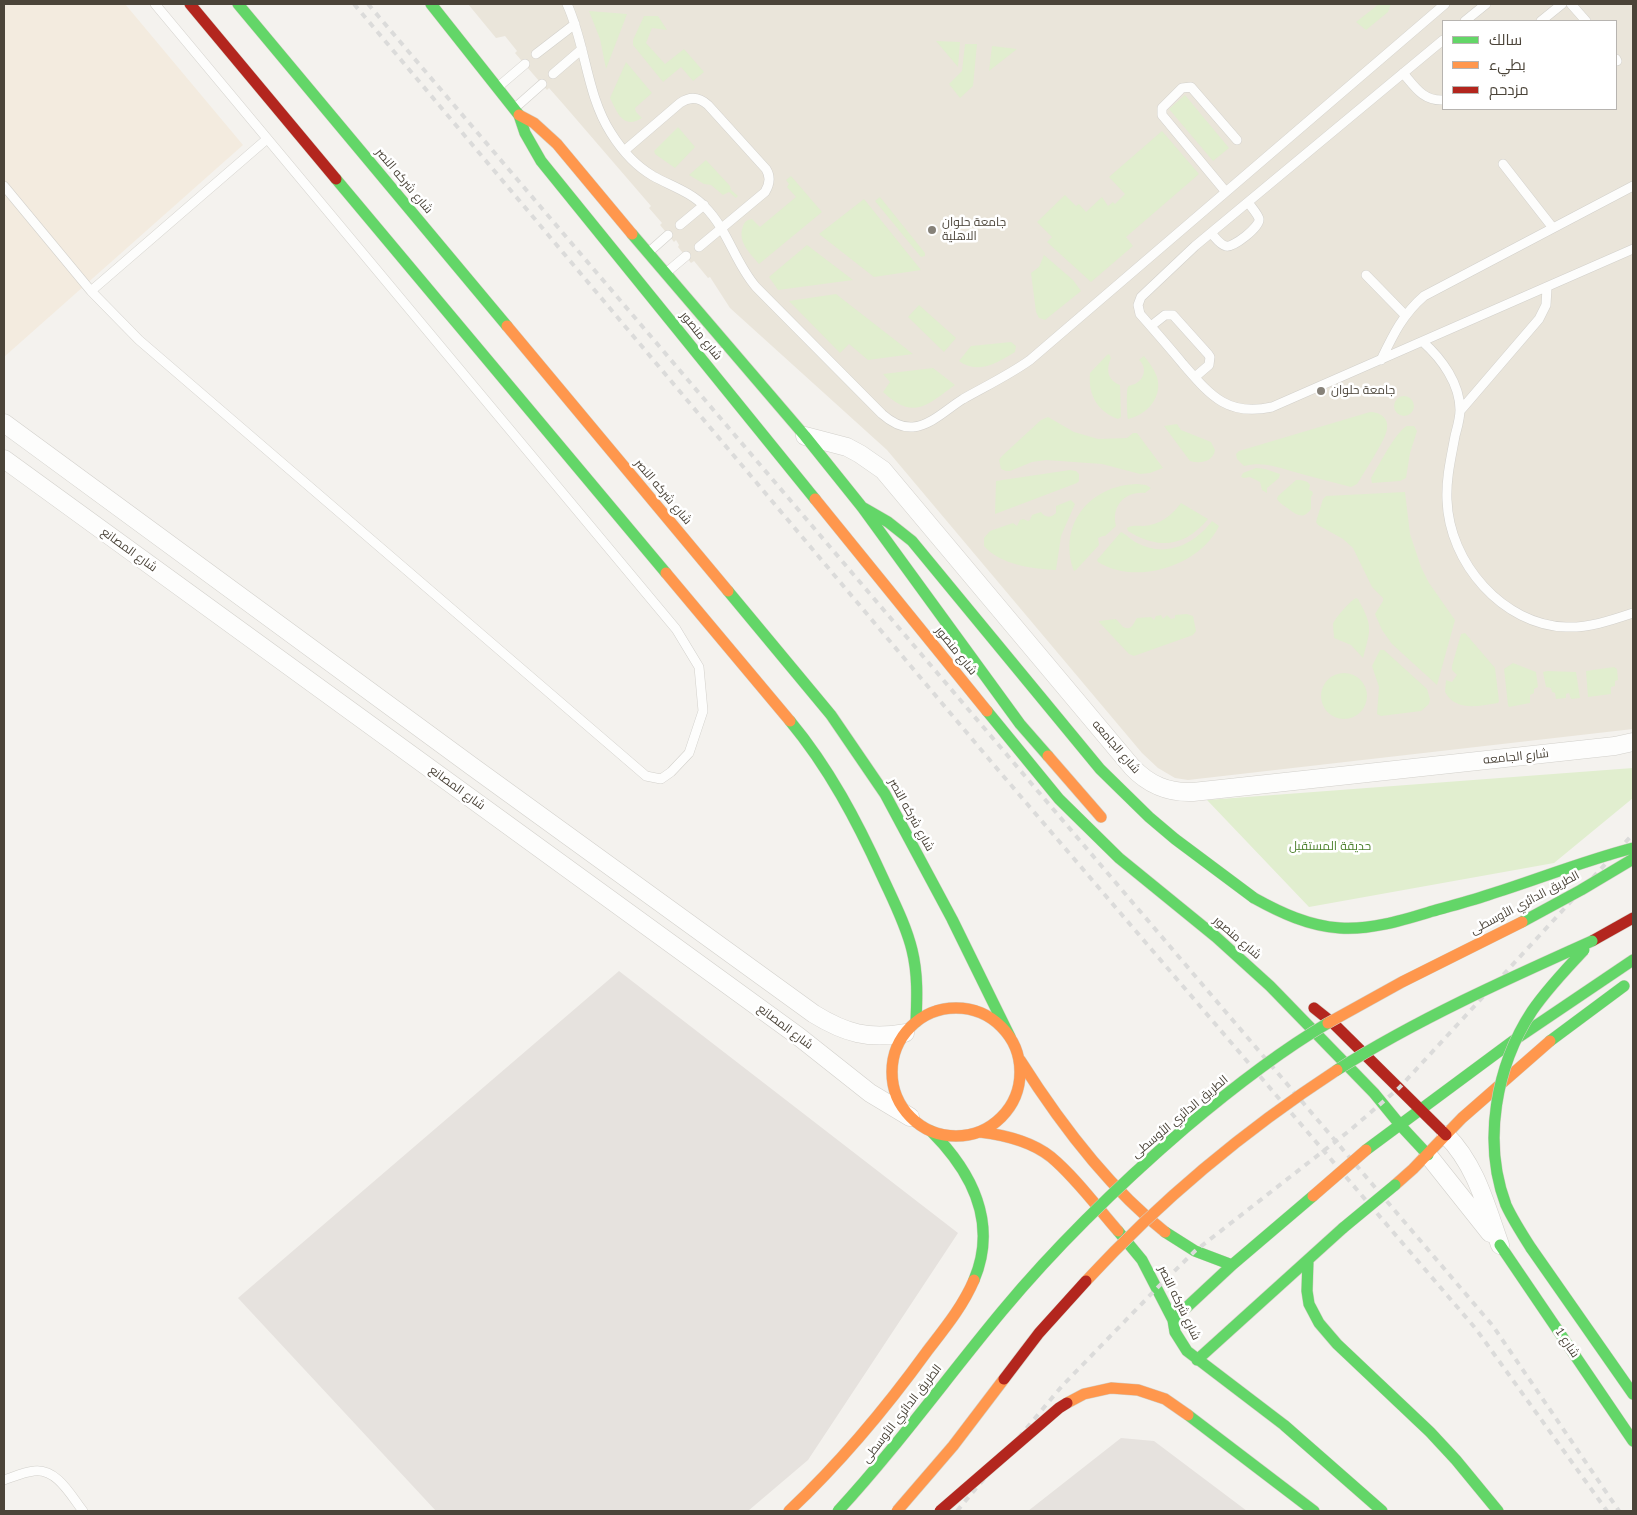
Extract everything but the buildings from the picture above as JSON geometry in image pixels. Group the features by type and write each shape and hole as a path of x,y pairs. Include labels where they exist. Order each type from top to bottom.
{"main road":[{"path":"190,4 810,746 852,811 905,929 916,975 910,1028 894,1054 892,1077 897,1099 910,1118 931,1132 949,1149 962,1168 973,1189 981,1211 984,1235 982,1259 974,1282 957,1311 881,1413 810,1492 789,1511"},
{"name":"شارع شركه النصر","path":"238,4 831,716 885,794 952,919 1010,1037"},
{"name":"شارع منصور","path":"430,4 516,112 529,141 541,161 1059,798 1119,858 1252,968 1374,1093 1428,1155"},
{"name":"شارع منصور","path":"516,112 534,123 558,144 647,253 805,436 862,507 1020,724 1080,794 1111,826"},
{"path":"862,507 897,527 912,541 1100,769 1124,794 1175,839 1254,898 1281,913 1309,923 1339,928 1369,928 1493,894 1573,864 1633,848"},
{"name":"الطريق الدائري الأوسطى","path":"838,1511 894,1449 975,1344 1028,1280 1085,1220 1138,1169 1208,1109 1260,1068 1315,1030 1372,997 1550,907 1633,859"},
{"path":"897,1511 924,1482 970,1425 1012,1368 1062,1306 1115,1249 1171,1194 1231,1144 1336,1070 1404,1030 1466,998 1592,941 1633,918"},
{"path":"1592,941 1551,986 1526,1020 1507,1059 1497,1098 1496,1146 1500,1183 1515,1224 1633,1394"},
{"path":"1173,1320 1232,1265 1366,1150 1401,1126 1444,1090 1558,1009 1633,960"},
{"path":"1197,1360 1343,1228 1428,1155 1464,1116 1571,1024 1633,980"},
{"path":"1306,1000 1334,1024 1446,1135"},
{"path":"910,1028 937,1011 948,1009 972,1010 994,1020 1010,1037 1020,1060 1044,1097 1070,1132 1116,1186 1133,1203 1182,1244 1195,1252 1232,1265"},
{"path":"931,1132 956,1136 980,1132 992,1126 1009,1108 1015,1097 1019,1085 1020,1060"},
{"name":"شارع شركه النصر","path":"980,1132 1008,1136 1035,1147 1051,1157 1065,1170 1105,1214 1142,1260 1173,1320 1175,1332 1187,1351 1284,1425 1382,1511"},
{"name":"شارع 1","path":"1500,1245 1633,1441"},
{"path":"1308,1260 1307,1291 1309,1304 1319,1323 1337,1344 1430,1432 1498,1511"},
{"path":"940,1511 1059,1408 1084,1394 1111,1388 1138,1390 1165,1399 1314,1511"}],"street":[{"path":"4,423 473,767 831,1024 849,1032 868,1036 888,1036 910,1028"},
{"name":"شارع الجامعه","path":"805,436 847,447 883,470 1132,767 1159,788 1182,793 1194,792 1605,748 1633,742"},
{"name":"شارع المصانع","path":"4,459 798,1036 870,1093 910,1118"},
{"path":"456,788 473,767"},
{"name":"شارع 1","path":"1446,1135 1464,1157 1476,1178 1500,1245"},
{"name":"شارع 1","path":"1428,1155 1500,1245"}],"lane":[{"path":"4,186 114,316 165,363 646,776 661,778 671,772 689,754 704,711 699,667 676,629 155,4"},
{"path":"567,4 575,24 599,112 624,151 652,175 690,195 704,206 722,228 744,272 761,293 889,420 906,427 914,427 929,422 1030,360 1445,4"},
{"path":"1466,20 1486,4"},
{"path":"1542,20 1562,4"},
{"path":"1571,4 1585,20"},
{"path":"536,54 575,24"},
{"path":"1442,41 1179,260 1141,297 1138,310 1209,394 1232,408 1259,410 1272,407 1633,249"},
{"path":"554,74 582,49"},
{"path":"497,88 525,64"},
{"path":"1403,73 1421,94 1432,100 1442,100"},
{"path":"516,112 542,84"},
{"path":"1226,192 1162,115 1162,108 1182,88 1191,87 1237,140"},
{"path":"624,151 684,100 694,98 704,101 766,169 770,178 765,192 699,247"},
{"path":"91,290 267,139"},
{"path":"1503,164 1553,228"},
{"path":"1381,360 1396,328 1405,315 1416,303 1434,290 1633,186"},
{"path":"1211,233 1223,245 1229,247 1255,228 1258,223 1258,217 1248,202"},
{"path":"680,225 704,206"},
{"path":"647,253 668,235"},
{"path":"665,274 686,256"},
{"path":"1366,276 1405,315"},
{"path":"1460,411 1539,318 1546,305 1547,288"},
{"path":"1151,326 1165,315 1173,315 1208,354 1210,357 1209,365 1195,377"},
{"path":"1423,342 1433,351 1449,373 1460,411 1448,470 1446,487 1448,512 1453,536 1475,576 1485,588 1518,614 1553,626 1582,626 1633,613"},
{"path":"4,1480 33,1471 44,1471 55,1476 83,1511"}],"shaded area":[{"path":"4,4 125,4 243,145 4,357"},
{"name":"جامعة حلوان","path":"468,4 1633,4 1633,729 1188,780 1175,778 1158,768 1142,753 887,450 730,308 710,277 708,278 694,261 691,263 678,247 679,245 676,240 674,242 660,225 662,223 649,208 651,206 549,88 547,90 533,74 515,53 517,51 505,36 496,38"},
{"path":"619,971 958,1233 808,1460 748,1511 436,1511 238,1298"},
{"path":"1121,1438 1154,1441 1247,1511 1028,1511"}],"green space":[{"path":"1379,4 1391,4 1388,12 1366,30 1356,22"},
{"path":"589,11 627,14 606,69 600,39"},
{"path":"644,16 658,16 667,30 652,28 646,43 665,64 684,49 704,72 693,81 681,67 663,82 633,45 633,40"},
{"path":"936,41 960,42 958,67"},
{"path":"965,44 977,44 973,86 960,98 949,84 962,71"},
{"path":"992,46 1017,49 989,71"},
{"path":"626,62 652,93 635,108 642,118 630,122 625,121 618,114 610,98"},
{"path":"1185,95 1229,148 1213,161 1169,109"},
{"path":"678,127 695,147 675,168 655,154 654,151"},
{"path":"1162,131 1199,174 1126,237 1133,246 1091,282 1047,242 1052,237 1037,222 1065,195 1076,206 1079,204 1086,212 1102,197 1108,206 1113,202 1115,204 1125,194 1109,177"},
{"path":"706,160 738,196 736,198 729,192 723,195 711,185 704,184 689,175"},
{"path":"791,176 822,212 759,264 743,242 743,226 746,221 752,219 760,227 796,197 787,187 789,184 786,180"},
{"path":"880,197 925,253 925,256 921,257 875,201"},
{"path":"864,199 921,270 874,277 819,234"},
{"path":"807,245 853,280 778,290 769,277"},
{"path":"1044,255 1073,280 1081,291 1045,320 1039,318 1036,312 1031,273 1039,267"},
{"path":"836,294 913,354 868,360 849,344 840,353 789,301"},
{"path":"919,305 956,338 944,352 908,317"},
{"path":"1011,342 1016,346 1015,352 987,366 973,367 959,361 971,346"},
{"path":"1109,354 1111,358 1108,366 1110,377 1120,385 1121,417 1118,419 1104,412 1099,407 1092,395 1090,381 1090,373"},
{"path":"1144,356 1157,377 1158,391 1152,404 1147,409 1141,414 1128,419 1127,389 1138,382 1143,376 1144,369 1139,360"},
{"path":"933,368 955,385 928,404 912,408 903,406 883,392 890,382 883,374"},
{"path":"1404,396 1411,399 1414,406 1411,413 1404,416 1397,413 1394,406 1397,399"},
{"path":"1370,412 1383,416 1387,422 1386,434 1359,481 1351,487 1271,466 1258,464 1244,466 1237,459 1236,454 1239,451"},
{"path":"1048,417 1074,432 1098,439 1127,438 1133,433 1137,433 1163,468 1150,473 1140,474 1102,464 1046,460 1032,462 1010,471 1001,469 999,460 1002,456 1041,420"},
{"path":"1177,424 1181,430 1211,442 1215,450 1209,460 1202,462 1190,461 1164,426"},
{"path":"1407,426 1414,426 1417,431 1410,453 1406,478 1400,481 1372,483 1371,478 1388,450"},
{"path":"1256,468 1280,474 1279,478 1267,488 1267,493 1262,490 1260,482 1250,477 1241,477 1243,473"},
{"path":"1070,470 1076,471 1079,474 1079,481 1077,483 995,514 996,481"},
{"path":"1296,480 1307,482 1310,485 1309,490 1313,494 1311,497 1311,509 1303,515 1293,512 1277,499"},
{"path":"1146,485 1151,488 1145,493 1131,494 1121,501 1116,512 1116,526 1105,536 1098,538 1099,545 1074,571 1070,554 1070,538 1074,523 1082,510 1105,491 1120,486"},
{"path":"1405,492 1410,534 1421,567 1429,583 1455,620 1437,685 1392,644 1382,630 1375,614 1383,598 1372,587 1353,548 1343,539 1316,522 1323,499 1326,496"},
{"path":"1071,500 1075,504 1061,536 1056,570 1028,567 1008,562 999,558 984,546 984,538 990,531 1013,523 1017,526 1020,520 1028,521 1032,515 1041,512 1048,517 1052,516 1056,513 1056,506"},
{"path":"1181,503 1208,519 1190,535 1171,543 1160,543 1139,537 1128,531 1127,528 1131,526 1160,522 1169,516"},
{"path":"1212,521 1219,526 1210,540 1197,552 1166,568 1148,572 1130,572 1113,569 1097,560 1121,532 1135,542 1148,547 1168,549 1178,547 1197,537"},
{"path":"1356,598 1366,616 1369,628 1363,658 1351,645 1334,638 1334,621"},
{"path":"1187,614 1193,616 1196,631 1193,635 1134,656 1129,654 1099,622 1116,619 1123,627 1128,628 1132,626 1137,618 1151,617 1154,620 1156,616 1161,615 1163,619 1167,615 1171,619 1175,618 1175,615"},
{"path":"1465,633 1495,668 1498,703 1476,706 1462,705 1455,703 1445,692 1446,680 1452,682 1457,675 1452,670 1452,666 1461,634"},
{"path":"1380,650 1384,650 1427,689 1430,699 1429,704 1421,711 1381,716 1377,714 1379,687 1372,666"},
{"path":"1513,663 1536,672 1538,687 1530,695 1530,703 1509,707 1504,669"},
{"path":"1614,667 1617,669 1618,680 1615,681 1615,686 1611,687 1611,694 1588,697 1586,671"},
{"path":"1543,672 1576,672 1580,698 1571,699 1569,693 1566,694 1566,698 1556,699 1555,693 1552,692 1551,688 1546,687"},
{"path":"1339,673 1349,673 1363,683 1367,696 1363,709 1357,715 1349,719 1339,719 1325,709 1321,701 1321,691 1331,677"},
{"name":"حديقة المستقبل","path":"1633,768 1633,798 1554,863 1309,907 1207,800"}],"railway":[{"path":"354,4 999,771 1476,1329 1607,1511"},
{"path":"368,4 1493,1326 1619,1511"},
{"path":"957,1511 1062,1386 1157,1288 1195,1251 1349,1131 1399,1088 1633,834"}],"traffic: fast":[{"path":"238,4 507,326"},
{"path":"431,4 519,115 525,133 541,161 815,499"},
{"path":"336,179 666,573"},
{"path":"632,234 805,436 862,507 1020,724 1048,756"},
{"path":"862,507 888,522 912,541 1100,769 1149,817 1175,839 1254,898"},
{"path":"728,591 831,715 885,794 952,919 1010,1037"},
{"path":"987,711 1059,799 1119,858 1216,937 1270,986 1374,1093 1428,1155"},
{"path":"790,721 830,776 852,815 903,922 912,950 915,968 916,1022"},
{"path":"1254,898 1285,914 1317,925 1340,928 1376,926 1467,901 1633,848"},
{"path":"1522,922 1633,859"},
{"path":"1337,1070 1430,1017 1592,941"},
{"path":"1531,1248 1506,1205 1499,1181 1495,1156 1494,1130 1496,1105 1509,1056 1532,1011 1584,950"},
{"path":"1366,1150 1513,1041 1633,960"},
{"path":"1550,1041 1624,986"},
{"path":"838,1511 902,1437 1003,1310 1090,1215 1161,1149 1219,1100 1272,1059 1328,1023"},
{"path":"931,1131 958,1164 969,1181 977,1200 982,1219 983,1238 981,1259 974,1280"},
{"path":"1343,1228 1395,1185"},
{"path":"1173,1320 1232,1265 1313,1196"},
{"path":"1197,1360 1343,1228"},
{"path":"1118,1231 1142,1260 1173,1320 1175,1332 1187,1351 1284,1425 1382,1511"},
{"path":"1165,1232 1195,1251 1232,1265"},
{"path":"1500,1245 1633,1441"},
{"path":"1531,1248 1633,1394"},
{"path":"1308,1260 1307,1291 1309,1304 1319,1323 1337,1344 1430,1432 1498,1511"},
{"path":"1188,1415 1314,1511"}],"traffic: slow":[{"path":"519,115 534,123 557,144 632,234"},
{"path":"507,326 728,591"},
{"path":"815,499 987,711"},
{"path":"666,573 790,721"},
{"path":"1048,756 1101,817"},
{"path":"1328,1023 1402,982 1522,922"},
{"path":"956,1008 969,1009 981,1013 1001,1027 1015,1047 1019,1059 1020,1072 1019,1085 1015,1097 1001,1117 981,1131 969,1135 956,1136 943,1135 931,1131 911,1117 897,1097 893,1085 892,1072 893,1059 897,1047 911,1027 931,1013 943,1009 956,1008"},
{"path":"1395,1185 1462,1118 1550,1041"},
{"path":"1020,1060 1051,1106 1086,1152 1124,1195 1165,1232"},
{"path":"1086,1281 1114,1251 1205,1168 1269,1117 1337,1070"},
{"path":"980,1132 1017,1140 1043,1151 1078,1183 1118,1231"},
{"path":"1313,1196 1366,1150"},
{"path":"789,1511 845,1454 879,1414 953,1316 965,1299 974,1280"},
{"path":"897,1511 953,1446 1004,1379"},
{"path":"1067,1403 1084,1394 1111,1388 1138,1390 1165,1399 1188,1415"}],"traffic: jam":[{"path":"190,4 336,179"},
{"path":"1592,941 1633,918"},
{"path":"1314,1008 1334,1024 1446,1135"},
{"path":"1004,1379 1039,1333 1086,1281"},
{"path":"940,1511 1067,1403"}],"place":[{"name":"جامعة حلوان الاهلية","path":"932,230"},
{"name":"جامعة حلوان","path":"1321,391"}]}
